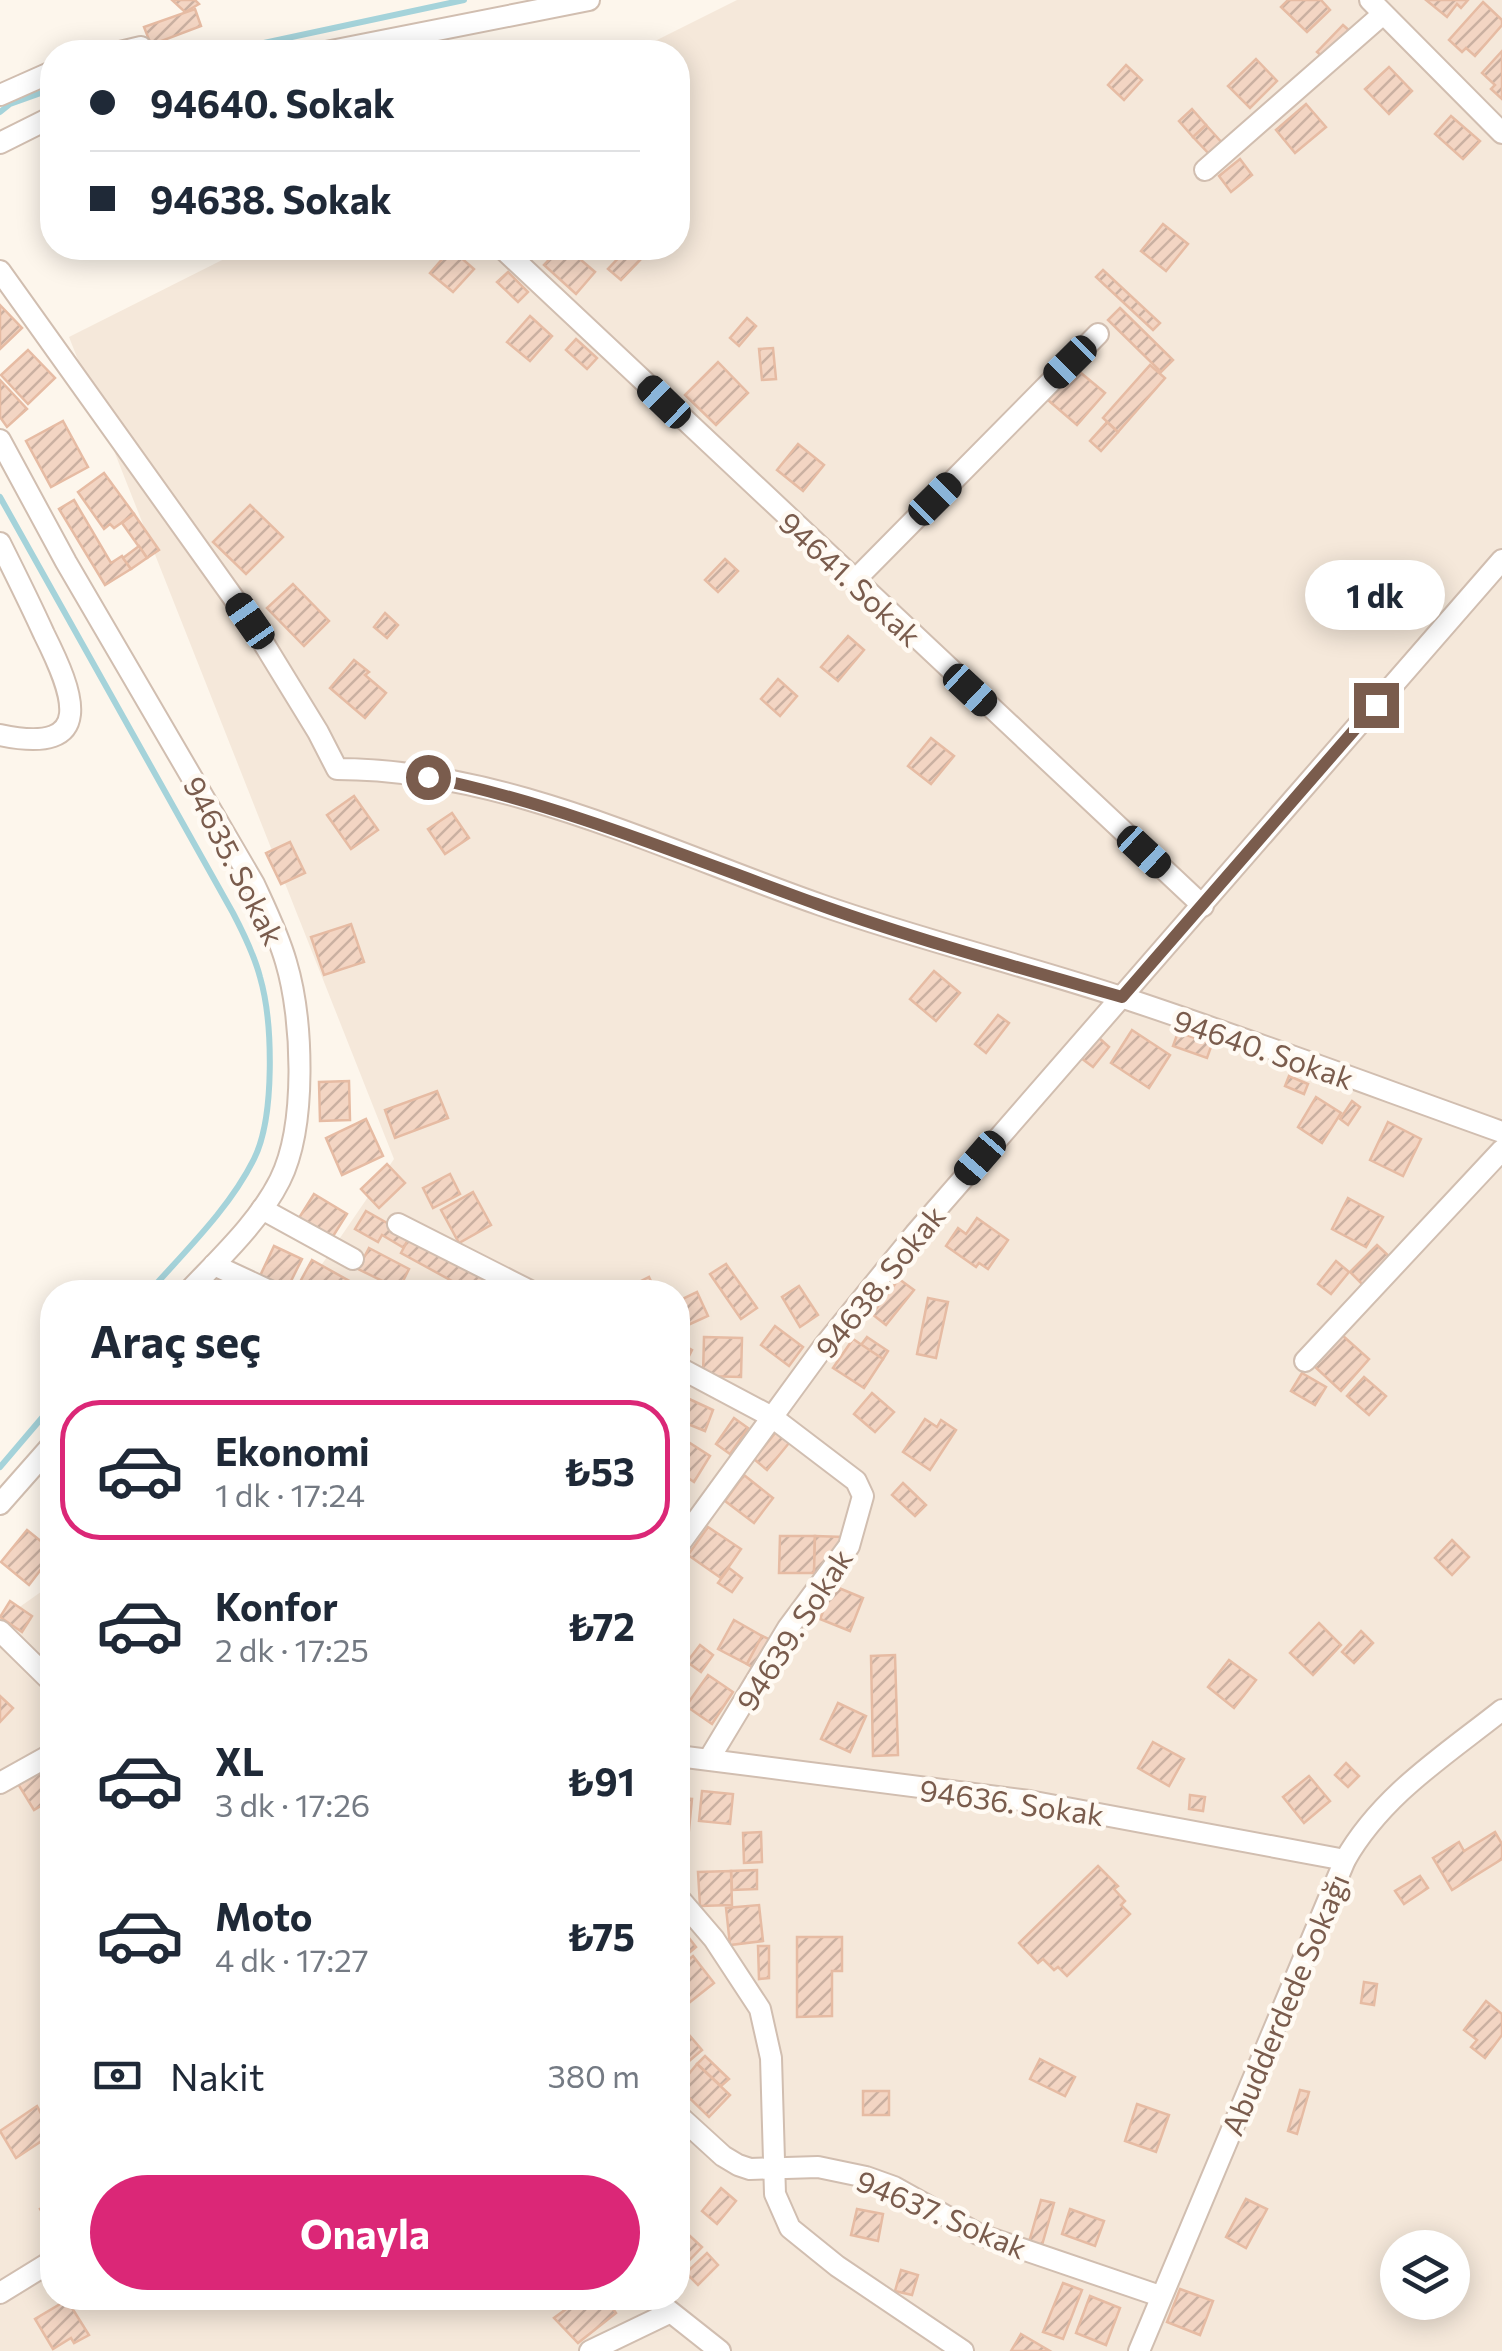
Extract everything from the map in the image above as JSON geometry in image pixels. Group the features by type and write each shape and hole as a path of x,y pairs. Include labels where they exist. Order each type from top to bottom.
{"street":[{"path":"387,40 589,0"},
{"path":"1205,170 1376,7 1502,133"},
{"path":"0,96 40,78"},
{"path":"0,143 40,123"},
{"name":"94641. Sokak","path":"515,260 1202,906"},
{"name":"94640. Sokak","path":"0,271 250,621 336,769 386,769 486,789 605,825 900,932 1122,997 1502,1132"},
{"path":"854,581 1098,334"},
{"name":"94635. Sokak","path":"0,440 66,562 254,884 288,965 298,1052 296,1126 282,1177 262,1209 199,1280"},
{"path":"0,543 64,675 72,712 66,727 56,736 26,741 0,736"},
{"name":"94638. Sokak","path":"690,1529 772,1416 914,1234 1502,560"},
{"path":"1305,1361 1502,1150"},
{"path":"262,1209 352,1259"},
{"path":"398,1224 508,1280"},
{"path":"214,1264 247,1280"},
{"path":"690,1373 772,1416"},
{"name":"94639. Sokak","path":"710,1759 788,1628 840,1562 861,1509 863,1496 856,1481 772,1416"},
{"path":"0,1504 40,1458"},
{"path":"0,1632 40,1670"},
{"path":"22,1652 40,1658"},
{"name":"Abudderdede Sokağı","path":"1139,2351 1345,1860 1378,1810 1502,1710"},
{"name":"94636. Sokak","path":"690,1757 1029,1802 1345,1860"},
{"path":"0,1783 40,1761"},
{"path":"690,1911 714,1939 760,2009 771,2058 775,2194 780,2213 790,2228 837,2266 963,2351"},
{"name":"94637. Sokak","path":"690,2126 738,2165 750,2169 818,2167 866,2176 894,2187 978,2234 1160,2296"},
{"path":"0,2292 40,2268"},
{"path":"666,2310 720,2351"},
{"path":"590,2351 670,2314"}],"shaded area":[{"path":"737,0 1502,0 1502,2351 0,2351 0,1621 40,1593 40,2310 690,2310 690,1280 311,1280 394,1159 69,337 222,260 690,260 690,40 657,40"}],"building":[{"path":"172,0 195,0 199,4 185,12"},
{"path":"1288,0 1321,0 1330,10 1307,32 1281,7"},
{"path":"1426,0 1468,0 1461,8 1457,4 1447,17"},
{"path":"1483,2 1502,20 1502,25 1475,56 1466,48 1462,52 1449,40"},
{"path":"195,9 201,26 164,40 149,40 144,27"},
{"path":"1343,25 1351,32 1325,59 1317,52"},
{"path":"1502,51 1502,99 1482,73"},
{"path":"1256,59 1277,81 1250,108 1228,86"},
{"path":"1126,65 1142,80 1124,100 1108,85"},
{"path":"1389,67 1412,91 1389,114 1365,89"},
{"path":"1306,104 1326,127 1295,153 1276,130"},
{"path":"1192,109 1206,125 1193,137 1179,121"},
{"path":"1451,116 1480,141 1463,159 1435,134"},
{"path":"1206,125 1224,145 1212,157 1193,137"},
{"path":"1240,159 1252,175 1231,192 1219,176"},
{"path":"1163,224 1188,244 1166,271 1141,251"},
{"path":"441,260 464,260 474,269 453,292 430,273"},
{"path":"549,260 581,260 595,272 576,294 544,265"},
{"path":"617,260 640,260 621,280 608,269"},
{"path":"1103,270 1160,323 1153,330 1096,277"},
{"path":"508,272 528,292 518,302 497,282"},
{"path":"0,305 22,328 0,349"},
{"path":"1120,308 1173,360 1161,372 1108,320"},
{"path":"530,316 552,336 530,361 507,342"},
{"path":"747,318 756,326 739,346 730,338"},
{"path":"576,339 597,358 587,369 566,350"},
{"path":"773,348 776,379 762,380 759,349"},
{"path":"28,350 55,378 28,404 1,375"},
{"path":"718,362 748,393 716,425 685,395"},
{"path":"1150,365 1165,378 1118,432 1103,418"},
{"path":"1075,368 1105,393 1077,425 1048,400"},
{"path":"0,380 27,409 7,427 0,417"},
{"path":"63,421 88,467 51,487 26,441"},
{"path":"1107,422 1118,432 1101,451 1090,441"},
{"path":"798,444 824,465 803,491 777,470"},
{"path":"104,473 134,514 114,528 110,524 104,529 78,492"},
{"path":"74,500 111,563 122,556 131,569 105,585 59,509"},
{"path":"250,505 283,537 246,574 213,542"},
{"path":"134,514 159,550 147,558 122,523"},
{"path":"139,546 147,558 131,569 123,558"},
{"path":"725,559 738,571 718,592 705,580"},
{"path":"293,584 329,621 304,646 267,608"},
{"path":"385,613 398,625 387,638 374,627"},
{"path":"848,636 864,650 838,681 821,667"},
{"path":"354,660 386,693 365,718 330,688"},
{"path":"778,679 797,696 780,716 761,699"},
{"path":"931,738 954,756 931,784 908,766"},
{"path":"354,796 378,830 351,849 327,815"},
{"path":"452,813 469,838 445,854 428,829"},
{"path":"290,842 305,873 281,884 266,853"},
{"path":"351,924 364,962 324,975 311,937"},
{"path":"934,971 960,993 936,1021 910,999"},
{"path":"998,1015 1009,1023 986,1053 975,1044"},
{"path":"1132,1030 1170,1055 1149,1088 1111,1063"},
{"path":"1178,1032 1212,1044 1207,1058 1173,1046"},
{"path":"1098,1037 1109,1047 1093,1067 1081,1058"},
{"path":"1289,1076 1308,1084 1304,1094 1285,1086"},
{"path":"349,1081 350,1120 320,1121 319,1082"},
{"path":"437,1091 448,1118 395,1138 385,1110"},
{"path":"1316,1097 1341,1113 1322,1143 1298,1127"},
{"path":"1352,1101 1360,1107 1348,1125 1340,1119"},
{"path":"366,1119 383,1156 342,1175 326,1138"},
{"path":"1388,1122 1421,1139 1403,1176 1370,1160"},
{"path":"387,1164 405,1183 379,1208 361,1189"},
{"path":"450,1174 460,1194 433,1208 423,1188"},
{"path":"473,1192 491,1225 459,1243 441,1210"},
{"path":"314,1194 347,1214 330,1241 297,1221"},
{"path":"1348,1198 1383,1217 1366,1247 1332,1229"},
{"path":"366,1211 410,1236 404,1248 382,1235 378,1242 355,1229"},
{"path":"977,1218 1008,1240 988,1269 979,1263 976,1267 946,1246 958,1228 966,1234"},
{"path":"410,1236 490,1280 450,1280 401,1253"},
{"path":"1377,1245 1392,1259 1365,1287 1350,1272"},
{"path":"274,1246 302,1259 292,1280 260,1276"},
{"path":"369,1248 409,1269 404,1280 381,1280 358,1269"},
{"path":"312,1260 348,1280 301,1280"},
{"path":"1336,1261 1349,1272 1331,1294 1318,1284"},
{"path":"726,1264 757,1308 741,1319 710,1274"},
{"path":"899,1279 914,1290 886,1325 872,1314"},
{"path":"799,1286 818,1315 800,1327 782,1297"},
{"path":"697,1292 708,1316 690,1324 690,1295"},
{"path":"928,1298 948,1302 936,1358 917,1354"},
{"path":"775,1326 803,1347 789,1366 761,1345"},
{"path":"1342,1335 1369,1359 1341,1391 1314,1366"},
{"path":"704,1337 742,1338 741,1377 703,1376"},
{"path":"867,1337 888,1351 883,1359 861,1345"},
{"path":"853,1339 883,1359 864,1388 833,1368"},
{"path":"1302,1373 1326,1387 1315,1405 1291,1391"},
{"path":"1364,1377 1386,1396 1369,1415 1347,1396"},
{"path":"872,1393 894,1412 875,1432 854,1414"},
{"path":"690,1399 713,1410 705,1431 690,1425"},
{"path":"734,1418 748,1428 730,1454 716,1444"},
{"path":"925,1419 937,1427 941,1420 956,1430 930,1470 903,1452"},
{"path":"776,1432 789,1443 767,1470 754,1459"},
{"path":"690,1443 710,1456 694,1482 690,1479"},
{"path":"744,1475 773,1498 754,1523 725,1501"},
{"path":"903,1483 926,1505 915,1516 892,1495"},
{"path":"708,1527 741,1549 721,1578 690,1556"},
{"path":"27,1530 40,1540 40,1571 29,1585 1,1562"},
{"path":"780,1536 815,1536 814,1573 779,1573"},
{"path":"815,1536 843,1537 820,1573 814,1573"},
{"path":"1452,1540 1469,1557 1452,1575 1435,1558"},
{"path":"729,1568 742,1578 732,1592 718,1583"},
{"path":"834,1586 863,1598 850,1631 820,1619"},
{"path":"10,1601 32,1616 22,1632 0,1617"},
{"path":"734,1620 762,1636 747,1664 718,1649"},
{"path":"1319,1623 1341,1645 1313,1675 1290,1653"},
{"path":"1361,1631 1373,1643 1354,1663 1342,1652"},
{"path":"762,1636 771,1640 755,1669 747,1664"},
{"path":"700,1645 713,1655 701,1672 690,1664"},
{"path":"895,1655 898,1755 873,1756 871,1656"},
{"path":"1229,1660 1256,1680 1234,1708 1208,1687"},
{"path":"708,1675 733,1692 712,1724 690,1709 690,1700"},
{"path":"0,1696 13,1708 0,1722"},
{"path":"838,1703 866,1716 850,1752 821,1739"},
{"path":"1153,1742 1184,1759 1169,1786 1138,1768"},
{"path":"1346,1763 1359,1776 1348,1787 1335,1775"},
{"path":"40,1770 40,1806 34,1810 18,1784"},
{"path":"1309,1776 1330,1801 1304,1823 1283,1797"},
{"path":"702,1791 733,1794 730,1824 699,1821"},
{"path":"1190,1795 1205,1797 1203,1811 1189,1809"},
{"path":"761,1832 762,1862 744,1863 743,1833"},
{"path":"1495,1832 1502,1844 1502,1859 1452,1890 1433,1858 1459,1842 1464,1851"},
{"path":"1098,1866 1118,1886 1114,1889 1130,1914 1067,1976 1043,1959 1038,1963 1019,1943"},
{"path":"757,1870 757,1889 732,1890 731,1871"},
{"path":"731,1871 732,1905 700,1906 698,1872"},
{"path":"1420,1876 1428,1888 1404,1904 1395,1891"},
{"path":"759,1905 763,1941 730,1945 726,1908"},
{"path":"797,1937 842,1937 842,1971 832,1971 832,2016 797,2017"},
{"path":"758,1946 769,1946 769,1978 759,1979"},
{"path":"693,1956 714,1983 690,2002"},
{"path":"1364,1982 1377,1984 1374,2005 1361,2003"},
{"path":"1486,2001 1502,2014 1502,2035 1485,2058 1471,2047 1477,2040 1464,2030"},
{"path":"690,2036 702,2050 690,2060"},
{"path":"705,2056 729,2079 721,2086 697,2064"},
{"path":"1040,2059 1075,2077 1065,2096 1030,2079"},
{"path":"697,2064 730,2095 709,2117 690,2099 690,2072"},
{"path":"1300,2090 1309,2092 1297,2134 1288,2131"},
{"path":"863,2091 889,2091 889,2115 863,2115"},
{"path":"1137,2104 1169,2115 1156,2152 1125,2141"},
{"path":"37,2106 40,2142 16,2158 0,2131"},
{"path":"721,2188 736,2201 717,2224 702,2211"},
{"path":"1246,2199 1267,2209 1246,2248 1226,2237"},
{"path":"1041,2200 1054,2203 1042,2245 1029,2242"},
{"path":"857,2209 883,2214 878,2241 851,2235"},
{"path":"1070,2209 1104,2221 1095,2246 1062,2234"},
{"path":"690,2236 702,2247 690,2260"},
{"path":"707,2253 718,2265 698,2285 690,2277 690,2269"},
{"path":"901,2270 918,2275 912,2295 895,2291"},
{"path":"1063,2283 1082,2290 1063,2339 1043,2332"},
{"path":"1180,2289 1213,2301 1200,2335 1167,2322"},
{"path":"1090,2296 1120,2308 1106,2345 1076,2333"},
{"path":"50,2310 73,2310 89,2335 74,2343 71,2338 53,2349 35,2319"},
{"path":"565,2310 616,2313 578,2343 554,2318"},
{"path":"1021,2334 1050,2351 1011,2351"}],"waterway":[{"path":"278,40 464,0"},
{"path":"0,112 10,104 40,93"},
{"path":"0,497 233,913 255,960 264,996 270,1069 261,1141 244,1177 220,1212 160,1280"},
{"path":"0,1467 40,1420"}],"route":[{"path":"428,777 486,789 605,825 916,937 1122,997 1376,705"}]}
